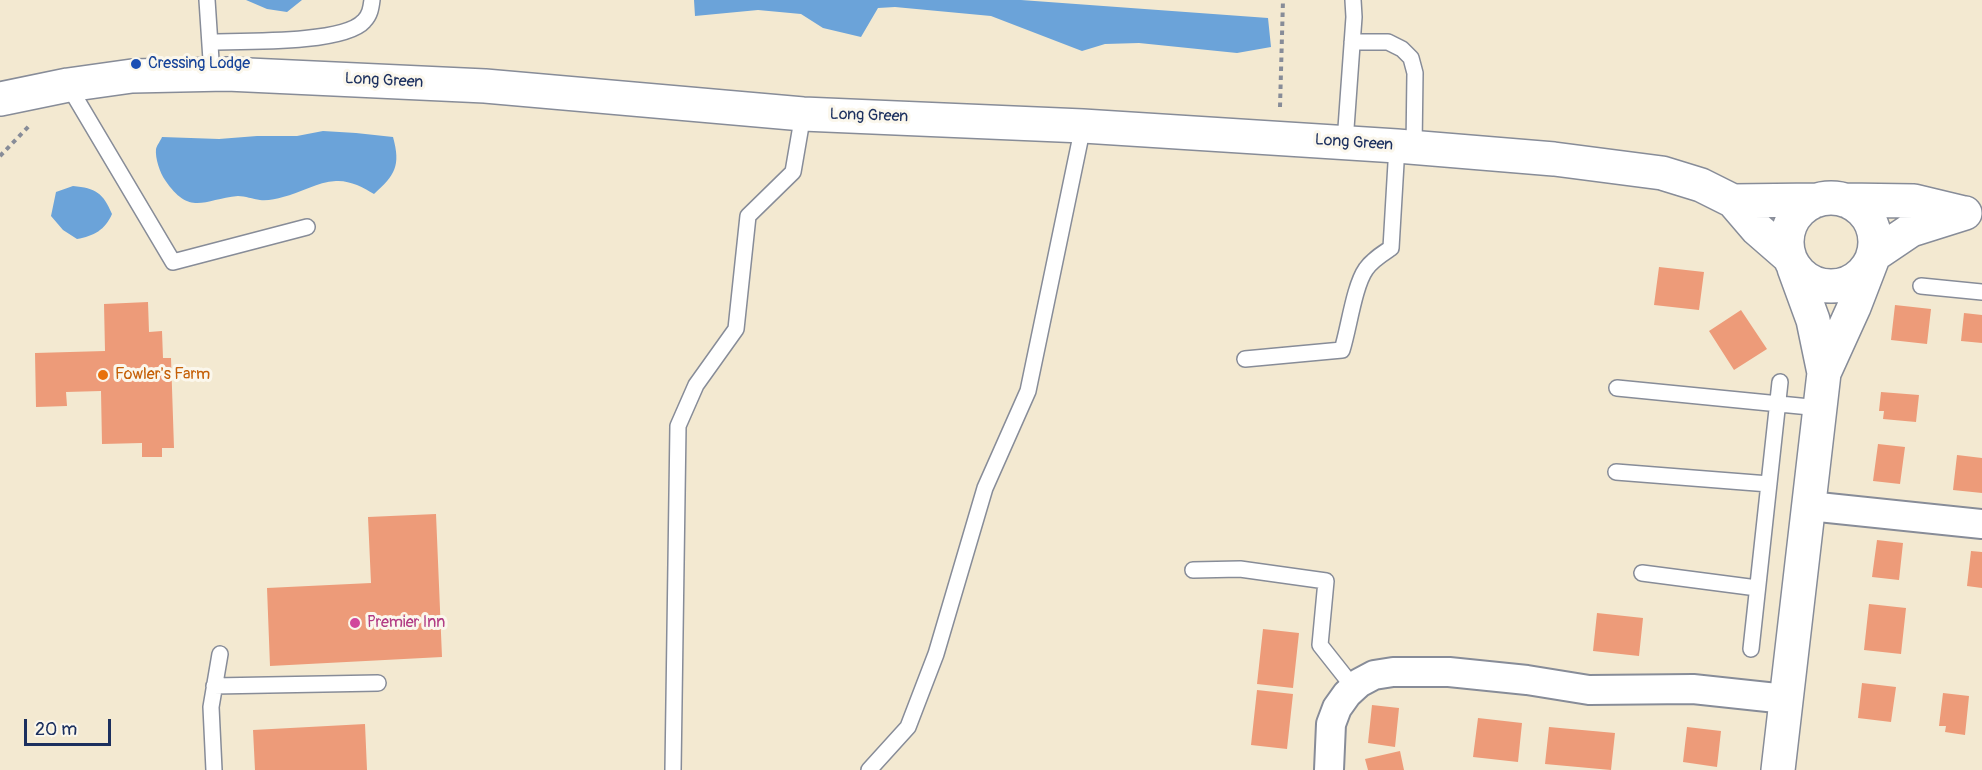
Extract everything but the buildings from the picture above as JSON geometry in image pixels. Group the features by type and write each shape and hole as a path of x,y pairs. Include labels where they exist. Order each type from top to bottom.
{"street":[{"name":"Long Green","path":"0,99 68,85 132,76 227,74 485,86 803,114 1083,126 1346,142 1554,159 1662,173 1701,185 1733,201 1757,229 1791,262"},
{"path":"1778,770 1824,373 1854,307 1874,255 1876,241 1867,215 1857,206 1831,200 1805,206 1795,216 1786,241 1791,262 1813,320 1824,373"},
{"name":"Long Green","path":"1733,201 1914,201 1974,214"},
{"name":"Long Green","path":"1874,255 1911,230 1974,214"},
{"path":"1791,262 1804,278 1816,285 1830,287 1844,285 1857,279 1868,268 1874,255"},
{"path":"1809,506 1982,524"},
{"path":"1329,770 1331,724 1337,708 1354,688 1374,675 1393,672 1449,672 1527,680 1589,690 1693,689 1786,699"}],"lane":[{"path":"207,0 212,75"},
{"path":"210,42 313,38 345,32 363,23 371,12 372,0"},
{"path":"1346,142 1353,0"},
{"path":"1245,359 1342,350 1348,332 1353,302 1365,270 1379,255 1391,248 1415,73 1411,58 1402,49 1388,42 1352,42"},
{"path":"68,85 173,262 307,227"},
{"path":"673,770 678,426 696,385 736,329 748,216 793,172 803,114"},
{"path":"869,770 908,727 936,654 985,488 1028,391 1083,126"},
{"path":"1922,286 1982,292"},
{"path":"1750,649 1780,382"},
{"path":"1617,388 1820,408"},
{"path":"1616,472 1769,484"},
{"path":"1193,570 1240,569 1326,581 1320,645 1354,688"},
{"path":"1642,573 1757,588"},
{"path":"214,770 211,706 220,654"},
{"path":"214,686 378,683"}],"path":[{"path":"1279,138 1283,0"}],"water":[{"path":"246,0 302,0 287,12 267,9"},
{"path":"694,0 1021,0 1268,18 1271,47 1237,53 1139,43 1105,44 1082,51 991,16 895,7 878,8 861,37 823,28 801,14 758,10 695,16"},
{"path":"323,131 393,137 396,163 387,181 374,194 356,184 336,181 322,183 271,200 238,196 198,203 182,199 174,191 163,177 156,157 156,149 162,137 219,139 297,136"},
{"path":"73,186 88,188 98,193 112,214 98,231 77,239 63,230 51,216 56,192"}],"place":[{"name":"Cressing Lodge","path":"136,64"},
{"name":"Fowler's Farm","path":"103,375"},
{"name":"Premier Inn","path":"355,623"}]}
